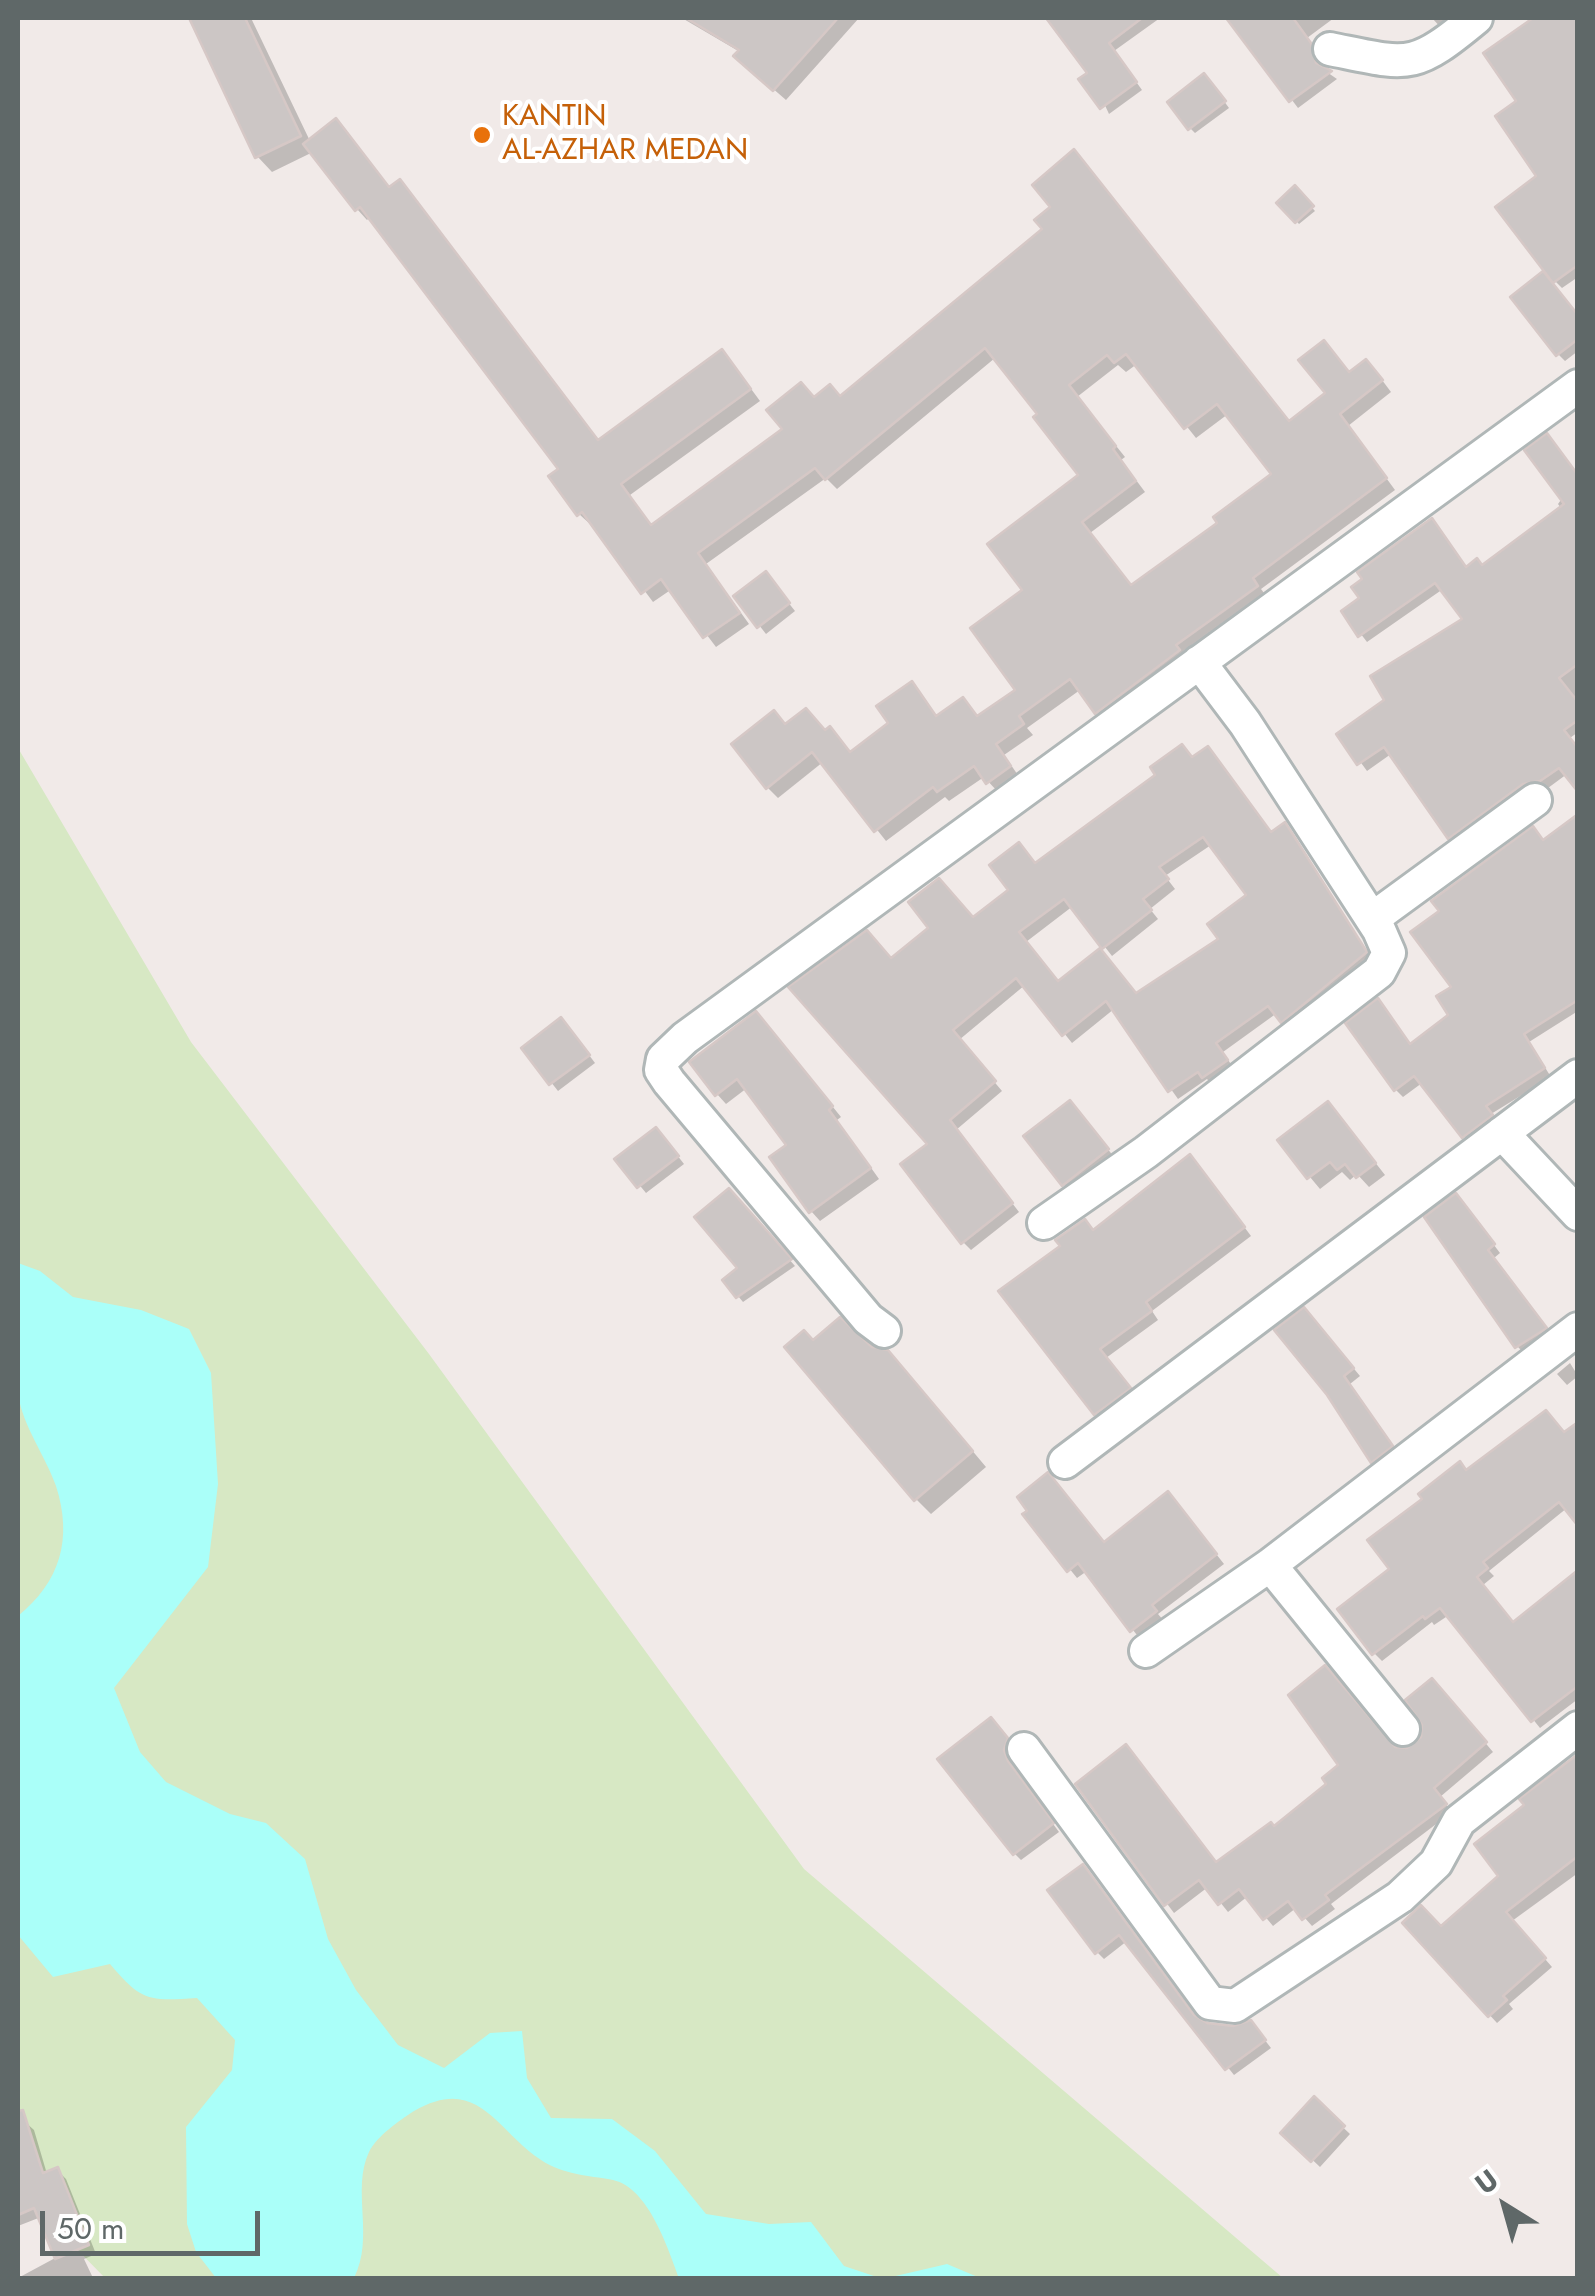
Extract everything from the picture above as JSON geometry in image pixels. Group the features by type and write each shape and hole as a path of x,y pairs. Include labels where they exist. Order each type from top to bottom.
{"street":[{"path":"1330,50 1401,63 1446,43 1476,18"},
{"path":"884,1331 868,1318 669,1082 661,1070 663,1059 685,1038 1578,386"},
{"path":"1044,1223 1146,1152 1378,972 1389,953 1372,919 1245,723 1199,662"},
{"path":"1372,919 1535,800"},
{"path":"1065,1462 1578,1076"},
{"path":"1502,1133 1578,1214"},
{"path":"1146,1651 1270,1565 1578,1329"},
{"path":"1270,1565 1403,1729"},
{"path":"1024,1749 1210,2003 1222,2007 1235,2006 1400,1897 1436,1862 1459,1820 1578,1728"}],"green space":[{"path":"18,748 191,1042 429,1354 804,1869 1283,2278 105,2278 18,2189"}],"water":[{"path":"18,1263 40,1271 73,1297 141,1310 189,1329 211,1373 218,1484 208,1567 114,1688 140,1752 166,1782 230,1814 266,1823 305,1859 328,1939 356,1990 398,2045 444,2068 490,2033 522,2031 527,2078 551,2118 612,2119 655,2151 706,2214 769,2224 811,2222 844,2266 880,2278 679,2278 655,2221 626,2185 550,2165 484,2110 454,2099 436,2101 414,2111 383,2134 369,2152 362,2182 363,2246 354,2278 216,2278 196,2252 187,2224 186,2127 232,2070 235,2040 197,1998 148,1996 130,1986 110,1964 53,1977 18,1935 18,1616 53,1574 63,1541 63,1524 56,1486 24,1418 18,1394 14,1345"},
{"path":"947,2264 980,2278 887,2278"}],"building":[{"path":"189,18 245,18 301,136 255,158"},
{"path":"686,18 838,18 773,91 733,56 739,50"},
{"path":"1046,18 1142,18 1109,43 1137,82 1100,109 1078,79 1087,73"},
{"path":"1226,18 1293,18 1311,43 1316,63 1332,71 1289,102"},
{"path":"1533,18 1578,18 1578,265 1553,283 1495,207 1536,176 1495,116 1516,101 1483,53"},
{"path":"1204,73 1226,101 1188,130 1167,102"},
{"path":"336,118 389,187 400,179 598,440 722,349 751,389 621,484 651,525 782,429 766,410 801,382 814,397 830,384 840,396 1042,229 1034,220 1050,207 1032,185 1074,149 1289,421 1325,393 1298,360 1324,340 1349,372 1366,359 1383,380 1340,414 1387,478 1253,578 1258,586 1176,645 1180,650 1095,714 1070,679 1019,716 1024,724 996,744 1011,766 986,784 974,766 937,792 933,787 874,832 812,752 766,789 731,744 774,710 785,724 806,708 825,730 830,726 850,752 888,723 876,706 912,681 936,716 963,697 977,716 1015,690 970,628 1022,590 987,544 1078,475 985,348 825,480 815,468 698,553 740,613 703,638 661,579 641,594 582,512 577,516 548,476 558,469 360,207 355,211 303,144","holes":["1126,354 1184,429 1217,404 1271,474 1213,517 1217,523 1131,585 1082,522 1136,481 1113,449 1116,446 1069,385 1107,355 1114,363"]},
{"path":"1295,185 1314,206 1295,223 1276,203"},
{"path":"1543,271 1578,315 1578,339 1556,356 1510,297"},
{"path":"1547,433 1578,475 1578,664 1559,678 1578,702 1578,720 1564,730 1578,748 1578,792 1559,768 1540,781 1523,784 1448,839 1384,747 1357,765 1336,734 1384,700 1370,676 1462,619 1435,583 1358,637 1341,611 1359,598 1351,587 1362,579 1357,572 1432,518 1466,567 1477,558 1482,565 1564,504 1524,450"},
{"path":"766,571 790,603 757,628 733,596"},
{"path":"1182,744 1192,757 1208,746 1271,832 1285,822 1367,952 1281,1023 1268,1006 1216,1043 1228,1060 1202,1078 1198,1072 1168,1092 1106,1001 1062,1036 1016,978 953,1030 996,1081 950,1120 1013,1203 961,1244 900,1164 927,1144 788,987 867,930 891,958 928,928 908,902 939,878 973,917 1008,890 989,865 1019,842 1035,863 1155,775 1150,767","holes":["1203,837 1246,895 1207,924 1218,939 1136,993 1100,948 1058,981 1019,932 1064,899 1102,949 1152,910 1143,899 1169,879 1159,867"]},
{"path":"1578,814 1578,1000 1524,1034 1545,1068 1486,1106 1493,1115 1462,1138 1414,1076 1394,1091 1345,1023 1378,998 1410,1044 1448,1015 1436,996 1451,987 1410,932 1439,911 1431,901 1533,826 1543,840"},
{"path":"756,1011 833,1106 829,1110 871,1168 809,1213 769,1157 786,1145 737,1079 715,1096 689,1062"},
{"path":"561,1017 590,1055 549,1085 521,1048"},
{"path":"1070,1100 1109,1149 1062,1186 1023,1136"},
{"path":"1328,1101 1376,1163 1356,1178 1345,1164 1337,1170 1330,1162 1307,1179 1277,1140"},
{"path":"656,1127 679,1156 637,1188 614,1159"},
{"path":"1190,1154 1245,1227 1146,1302 1152,1311 1100,1349 1131,1388 1094,1415 998,1291 1060,1246 1055,1240 1085,1219 1093,1230"},
{"path":"729,1188 792,1259 736,1298 722,1280 737,1268 694,1217"},
{"path":"1456,1193 1495,1244 1488,1250 1547,1328 1515,1348 1424,1217"},
{"path":"1304,1307 1354,1368 1344,1376 1393,1446 1371,1463 1327,1395 1274,1330"},
{"path":"840,1317 872,1347 888,1350 973,1451 914,1501 784,1347 804,1330 813,1340"},
{"path":"1546,1410 1564,1432 1578,1422 1578,1526 1559,1502 1483,1562 1488,1568 1477,1577 1513,1622 1578,1570 1578,1686 1531,1722 1440,1608 1425,1619 1423,1616 1372,1655 1337,1609 1389,1569 1367,1540 1422,1499 1418,1494 1460,1461 1466,1470"},
{"path":"1048,1472 1104,1542 1168,1491 1217,1554 1152,1605 1157,1611 1130,1632 1078,1563 1067,1572 1022,1514 1027,1511 1017,1497"},
{"path":"1325,1665 1395,1747 1407,1748 1421,1737 1422,1725 1405,1700 1432,1678 1487,1742 1434,1788 1447,1804 1325,1895 1329,1900 1302,1920 1288,1901 1263,1920 1239,1889 1218,1905 1199,1880 1164,1906 1075,1784 1126,1744 1216,1862 1271,1822 1274,1826 1326,1784 1322,1778 1338,1765 1288,1695"},
{"path":"991,1717 1008,1738 1004,1750 1008,1761 1054,1823 1013,1855 937,1759"},
{"path":"1578,1754 1578,1856 1506,1912 1546,1958 1503,1996 1507,2000 1488,2017 1402,1923 1421,1905 1441,1926 1498,1876 1474,1844 1524,1805 1519,1799"},
{"path":"1083,1864 1194,2015 1207,2023 1233,2026 1251,2020 1266,2040 1225,2070 1119,1935 1095,1954 1047,1890"},
{"path":"1314,2096 1345,2126 1311,2162 1280,2133"},
{"path":"23,2110 43,2173 58,2167 89,2245 55,2259 34,2208 18,2215 18,2111"}],"place":[{"name":"KANTIN AL-AZHAR MEDAN","path":"482,135"}]}
